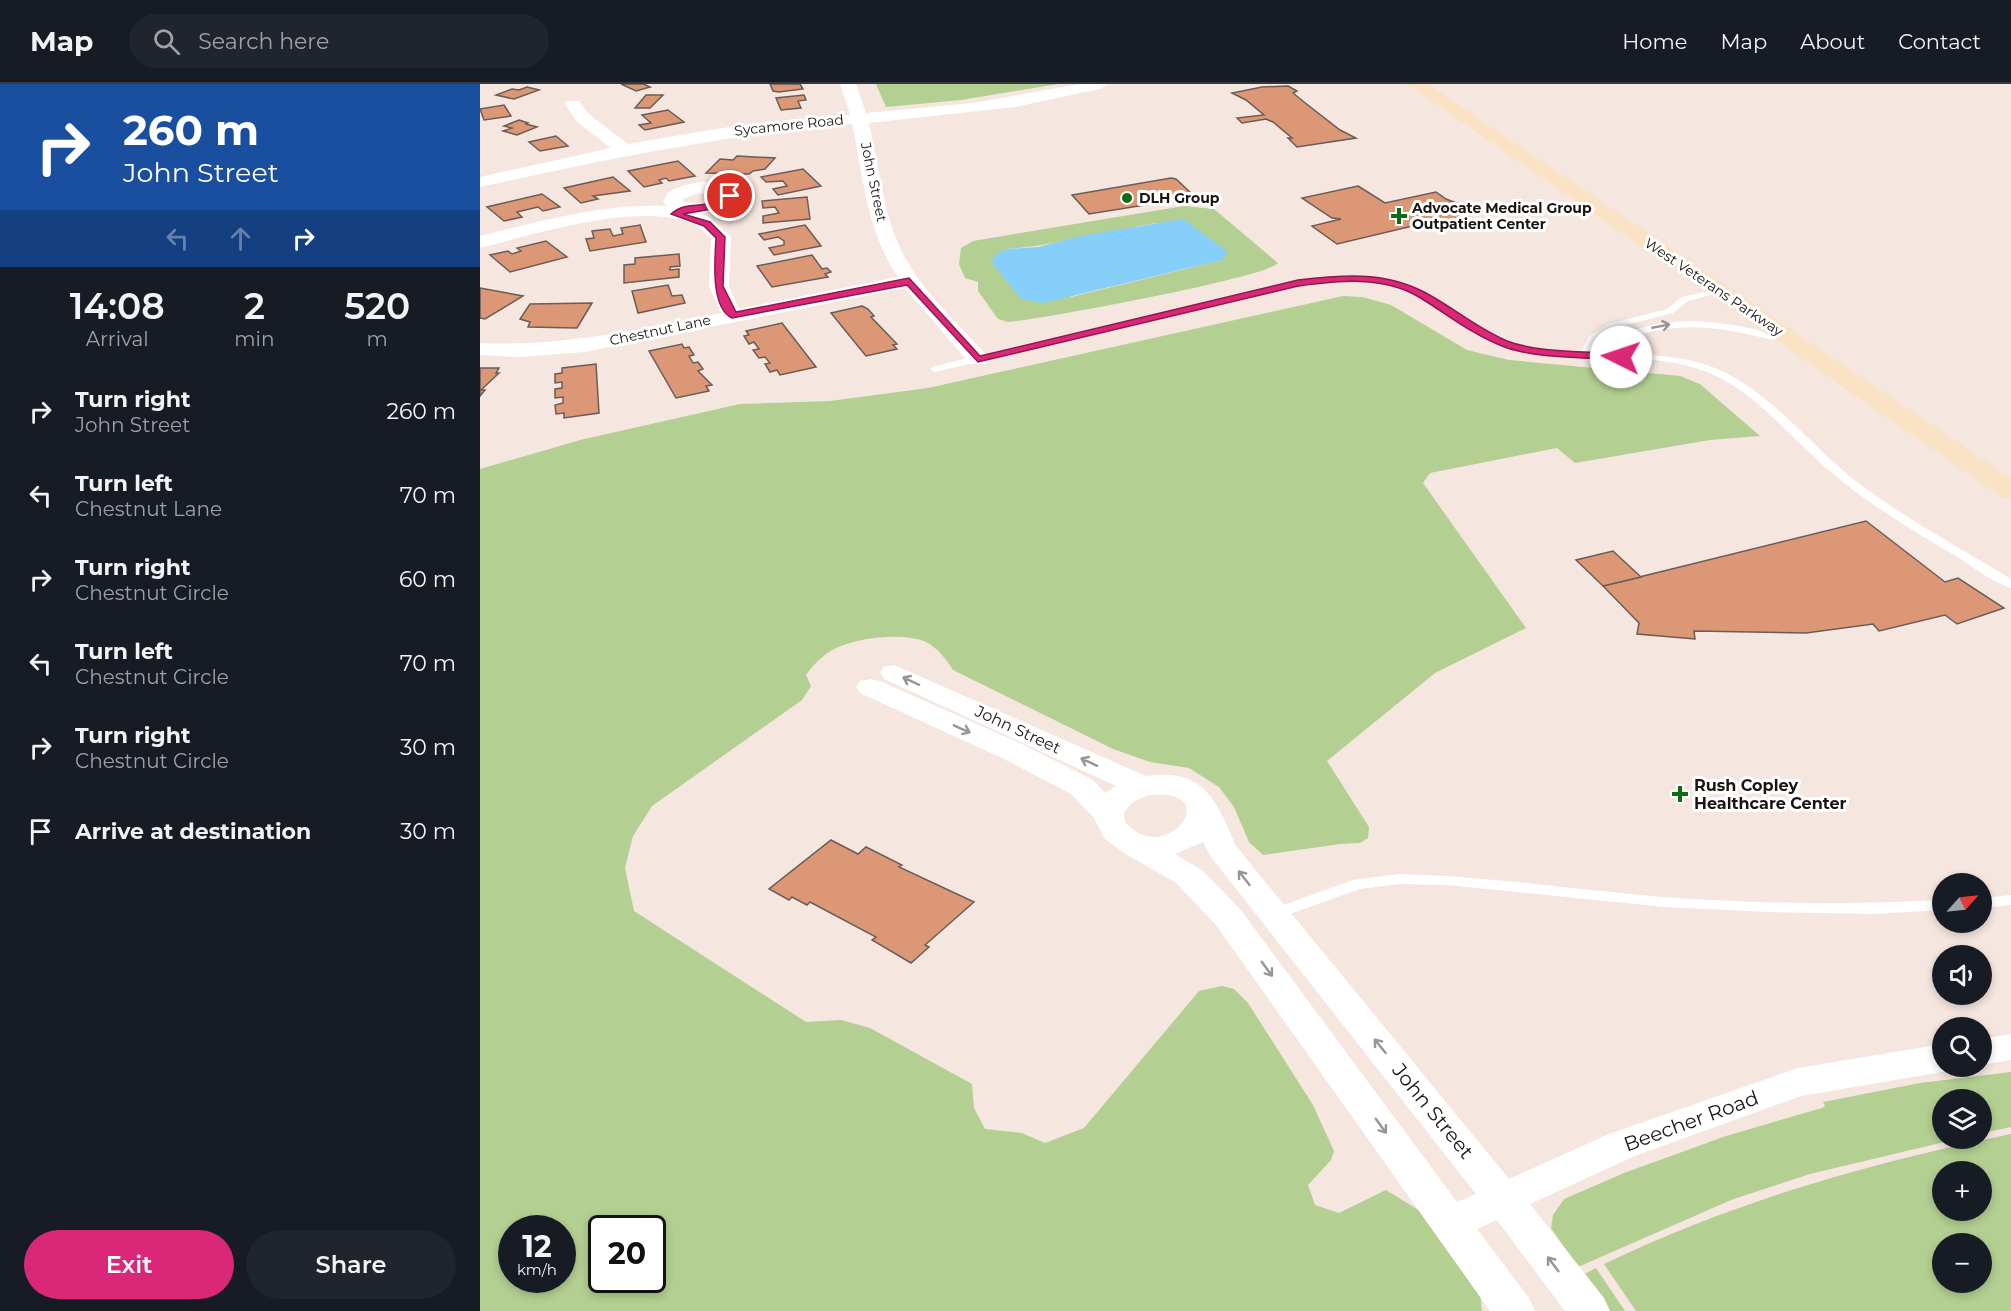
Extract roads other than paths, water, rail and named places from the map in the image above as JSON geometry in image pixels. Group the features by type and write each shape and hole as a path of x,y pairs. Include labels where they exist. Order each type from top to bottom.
{"main road":[{"name":"West Veterans Parkway","path":"1416,84 2011,491"}],"street":[{"name":"John Street","path":"848,84 861,118 879,213 888,241 909,281 978,359"},
{"name":"Sycamore Road","path":"480,182 625,150 734,130 1011,104 1100,84"},
{"path":"573,104 583,118 625,150"},
{"path":"480,242 598,214 640,211 680,212 707,224 721,237 719,286 732,315"},
{"name":"Chestnut Lane","path":"480,349 520,351 585,346 909,281"},
{"name":"John Street","path":"1108,814 1082,787 882,680 1142,786"},
{"path":"1134,844 1159,847 1182,842 1199,829 1203,822 1202,805 1193,795 1178,788 1160,784 1142,786 1125,792 1113,802 1108,814 1110,826 1119,837 1185,873 1237,928 1514,1311"},
{"name":"John Street","path":"1202,805 1222,850 1503,1198 1589,1311"},
{"path":"1237,928 1273,915"},
{"path":"1992,1050 2011,1047"},
{"name":"Beecher Road","path":"1451,1223 1622,1145 1798,1082 1932,1060"}],"lane":[{"path":"935,369 1298,283 1343,277 1365,278 1404,286 1422,294 1488,338 1507,345 1586,355 1680,362 1718,373 1732,381 1837,473 1888,509 2011,584"},
{"path":"1586,355 1593,338 1611,326 1670,311 1685,299 1719,290"},
{"path":"1621,357 1624,337 1646,329 1686,322 1742,329 1794,342"},
{"path":"1273,915 1358,884 1399,879 1447,880 1664,902 1734,906 1874,909 1932,906"},
{"path":"1992,902 2011,900"}],"water":[{"path":"1183,219 1228,252 1222,260 1043,303 1021,299 992,263 994,256 1006,249 1038,247 1086,235"}],"place":[{"name":"DLH Group","path":"1127,198"},
{"name":"Advocate Medical Group Outpatient Center","path":"1399,216"},
{"name":"Rush Copley Healthcare Center","path":"1680,794"}]}
